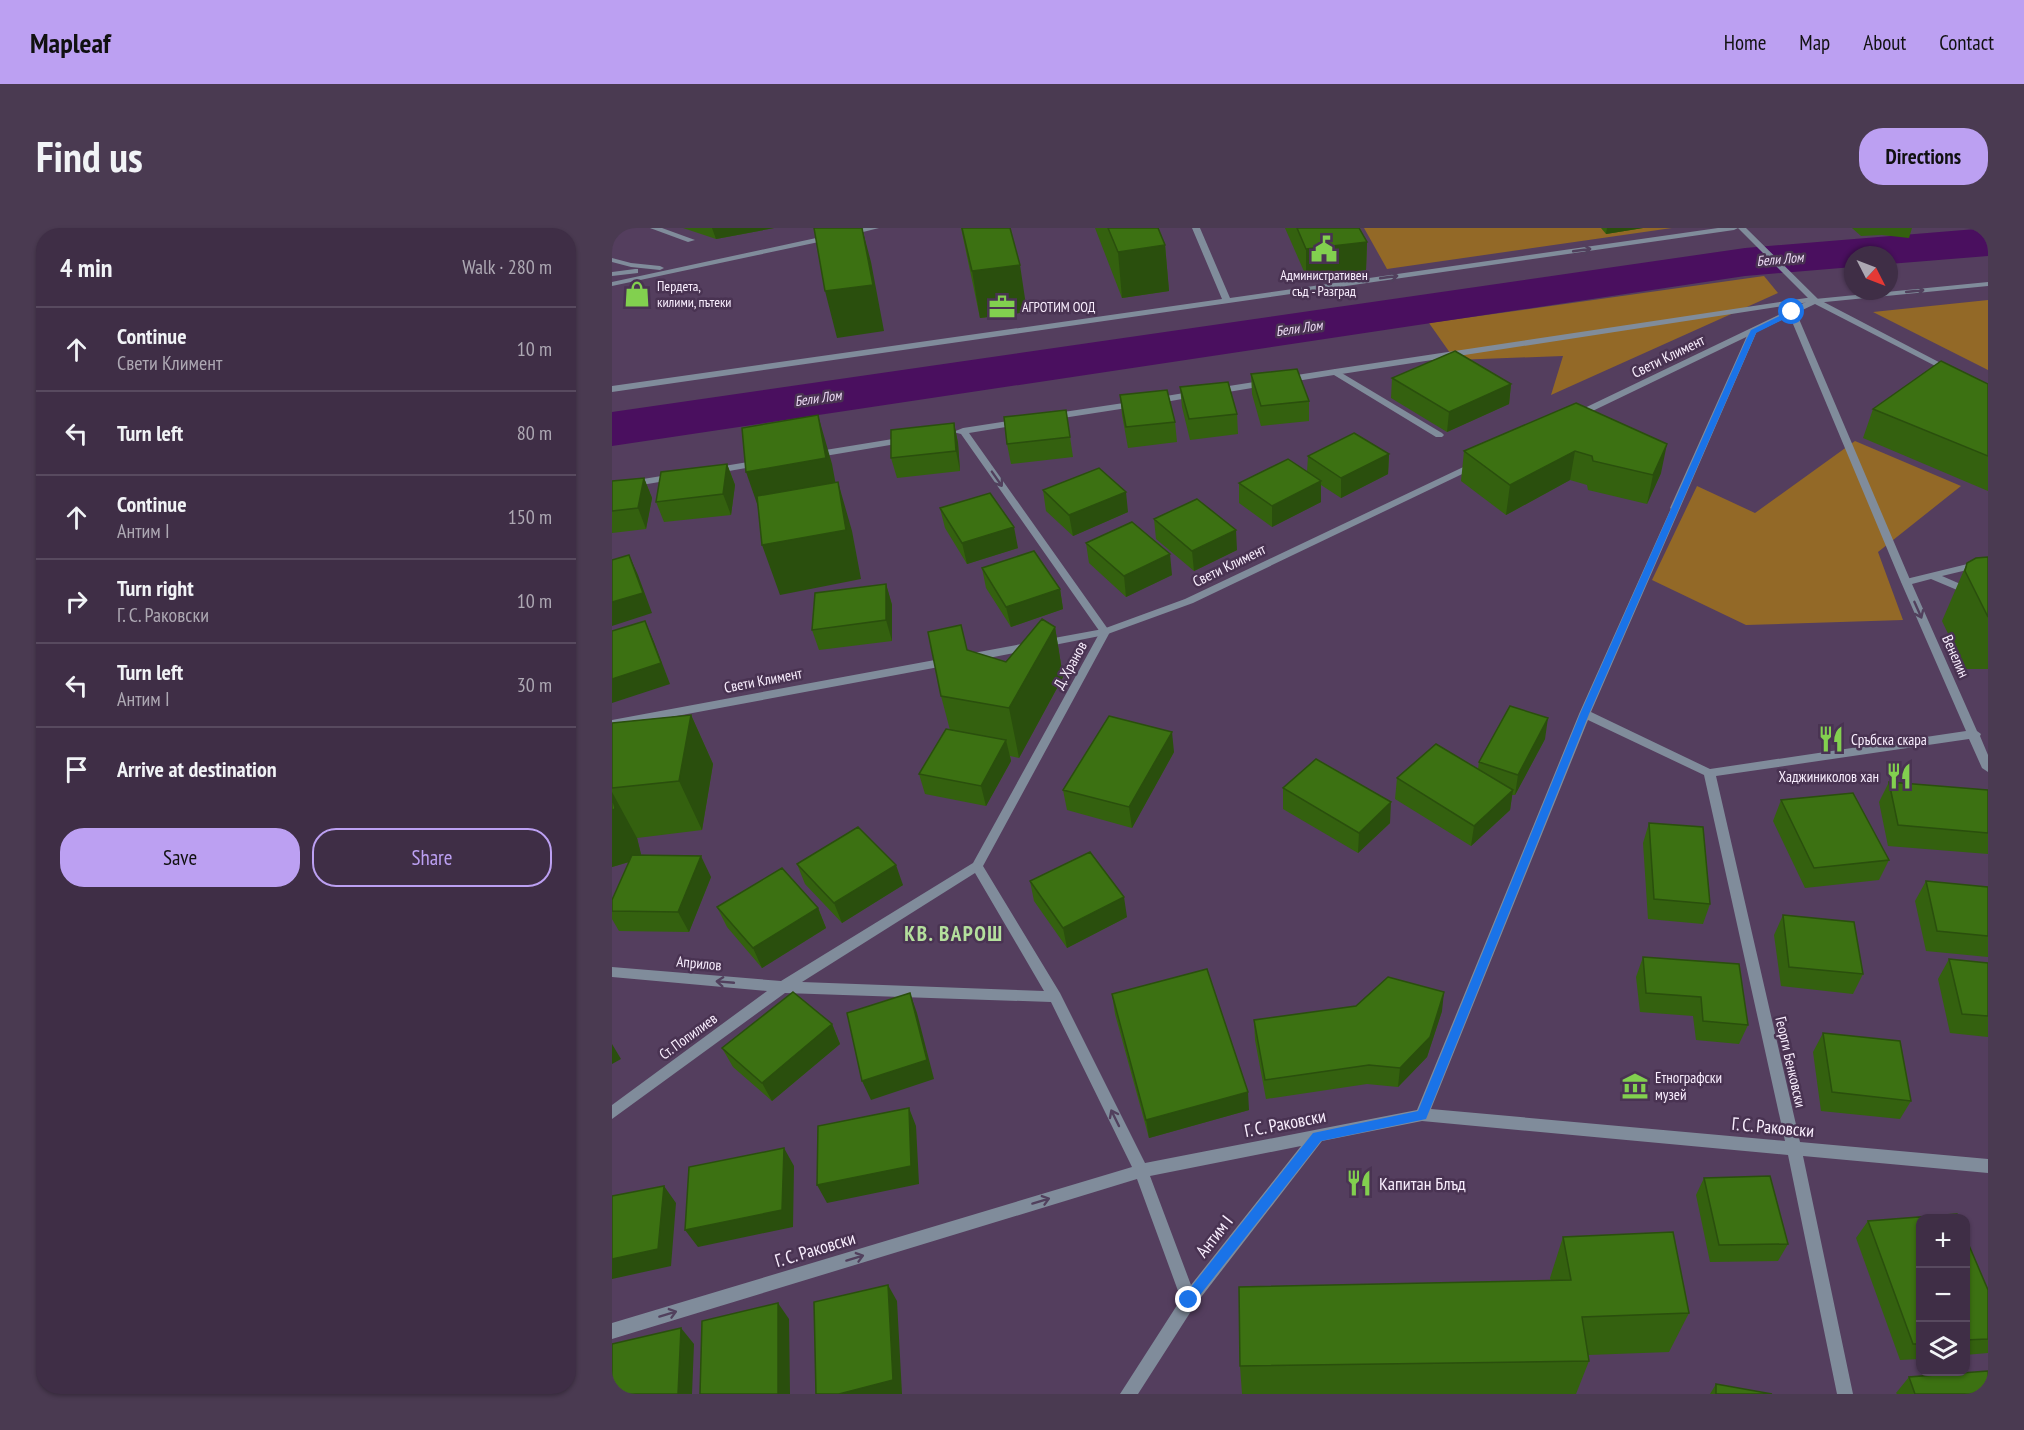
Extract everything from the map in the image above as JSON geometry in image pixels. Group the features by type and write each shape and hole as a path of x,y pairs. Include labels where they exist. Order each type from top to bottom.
{"street":[{"path":"654,228 691,240"},
{"path":"612,284 875,228"},
{"path":"1196,228 1227,301"},
{"path":"612,389 1734,228"},
{"path":"1742,228 1814,300 1958,373"},
{"path":"612,260 631,265 660,268"},
{"path":"612,274 717,260"},
{"path":"1045,418 1814,300 1988,284"},
{"name":"Свети Климент","path":"1562,423 1814,300"},
{"name":"Венелин","path":"1792,312 1906,582 1975,734 1988,768"},
{"path":"1422,1115 1584,714 1753,331"},
{"path":"1335,372 1439,435"},
{"path":"952,433 1033,420"},
{"name":"Д. Хранов","path":"963,431 1105,632 977,866"},
{"path":"799,457 916,438"},
{"name":"Свети Климент","path":"612,724 1105,632 1189,601 1487,459"},
{"path":"706,472 776,461"},
{"path":"612,487 682,476"},
{"path":"1906,582 1988,562"},
{"path":"1932,576 1988,600"},
{"path":"1584,714 1709,773 1975,734"},
{"name":"Георги Бенковски","path":"1709,773 1794,1149 1845,1394"},
{"path":"977,866 1055,997 1141,1171 1189,1300"},
{"name":"Ст. Попилиев","path":"612,1113 783,987 977,866"},
{"name":"Априлов","path":"612,972 783,987 1055,997"},
{"name":"Г. С. Раковски","path":"612,1331 1141,1171 1422,1115 1988,1166"},
{"name":"Антим I","path":"1130,1393 1189,1300 1317,1137"}],"shaded area":[{"path":"1364,228 1672,228 1387,269"},
{"path":"1764,276 1778,293 1551,395 1563,356 1455,360 1429,323"},
{"path":"1988,300 1988,370 1873,312"},
{"path":"1855,441 1961,486 1878,552 1903,620 1746,625 1652,580 1697,486 1755,513"}],"building":[{"path":"814,228 862,228 873,285 825,291"},
{"path":"962,228 1010,228 1020,265 972,271"},
{"path":"1108,228 1158,228 1165,245 1118,252"},
{"path":"1297,228 1359,228 1367,242 1306,249"},
{"path":"1455,351 1511,384 1449,412 1392,378"},
{"path":"1941,361 1988,384 1988,456 1873,409"},
{"path":"1297,369 1309,401 1261,406 1251,374"},
{"path":"1228,382 1237,414 1189,419 1180,387"},
{"path":"1167,390 1175,422 1126,427 1120,395"},
{"path":"1576,403 1667,444 1653,475 1593,461 1592,456 1575,451 1510,485 1464,451"},
{"path":"1066,410 1070,437 1007,444 1004,417"},
{"path":"818,415 826,458 746,472 742,428"},
{"path":"954,423 956,451 891,458 891,430"},
{"path":"1354,433 1389,454 1341,478 1308,456"},
{"path":"1288,459 1321,481 1272,506 1239,483"},
{"path":"727,464 723,494 656,502 661,472"},
{"path":"1099,468 1126,492 1069,515 1043,490"},
{"path":"644,478 638,508 612,511 612,481"},
{"path":"838,482 846,530 762,545 757,496"},
{"path":"990,493 1014,527 962,543 940,508"},
{"path":"1197,499 1236,530 1192,551 1154,519"},
{"path":"1132,522 1170,554 1124,576 1086,543"},
{"path":"1034,551 1060,589 1006,607 982,568"},
{"path":"629,555 643,593 612,602 612,560"},
{"path":"1988,557 1988,617 1965,571 1967,563 1976,558"},
{"path":"886,584 886,620 812,630 815,593"},
{"path":"1042,619 1055,627 1009,708 941,696 928,632 961,625 967,650 1006,662"},
{"path":"645,621 661,663 612,679 612,631"},
{"path":"1510,706 1548,718 1518,775 1479,762"},
{"path":"691,715 679,781 612,788 612,723"},
{"path":"1109,716 1172,732 1129,807 1063,790"},
{"path":"946,729 1006,740 981,786 919,774"},
{"path":"1436,744 1513,790 1474,826 1397,778"},
{"path":"1316,759 1391,802 1359,833 1283,788"},
{"path":"1889,782 1988,790 1988,833 1898,825"},
{"path":"1853,793 1889,860 1814,868 1781,800"},
{"path":"1649,823 1703,827 1710,904 1654,899"},
{"path":"858,827 896,865 834,903 797,864"},
{"path":"1090,852 1124,897 1063,928 1030,881"},
{"path":"632,855 701,856 678,912 612,911 612,900"},
{"path":"782,868 818,908 753,948 717,907"},
{"path":"1926,881 1988,887 1988,936 1937,931"},
{"path":"1783,915 1854,922 1863,974 1789,967"},
{"path":"1643,957 1739,964 1748,1025 1703,1021 1701,997 1646,993"},
{"path":"1949,959 1988,963 1988,1016 1962,1014"},
{"path":"1207,969 1248,1092 1146,1120 1112,994"},
{"path":"1388,977 1444,992 1430,1037 1400,1068 1369,1065 1265,1080 1254,1020 1356,1006"},
{"path":"793,992 832,1024 762,1083 722,1048"},
{"path":"910,993 927,1060 862,1081 847,1013"},
{"path":"1823,1033 1900,1041 1911,1101 1832,1092"},
{"path":"909,1108 911,1166 817,1185 818,1126"},
{"path":"784,1148 782,1210 685,1230 689,1167"},
{"path":"1770,1176 1788,1244 1719,1245 1704,1178"},
{"path":"664,1186 658,1249 612,1259 612,1196"},
{"path":"1916,1217 1916,1344 1913,1344 1868,1221"},
{"path":"1673,1232 1689,1313 1582,1317 1589,1361 1240,1366 1239,1287 1571,1280 1563,1237"},
{"path":"1970,1248 1988,1290 1988,1339 1970,1340"},
{"path":"888,1285 893,1380 839,1394 816,1394 814,1302"},
{"path":"778,1303 778,1394 700,1394 702,1321"},
{"path":"681,1328 678,1394 612,1394 612,1344"},
{"path":"1988,1371 1988,1394 1915,1394 1909,1377 1970,1376 1970,1372"},
{"path":"1716,1384 1772,1394 1716,1394"}],"waterway":[{"name":"Бели Лом","path":"612,429 1745,262 1988,242"}],"place":[{"name":"Административен съд - Разград","path":"1324,249"},
{"name":"Пердета, килими, пътеки","path":"637,294"},
{"name":"АГРОТИМ ООД","path":"1002,307"},
{"name":"Сръбска скара","path":"1831,739"},
{"name":"Хаджиниколов хан","path":"1899,776"},
{"name":"Етнографски музей","path":"1635,1086"},
{"name":"Капитан Блъд","path":"1359,1183"}],"district":[{"name":"КВ. ВАРОШ","path":"954,933"}],"route":[{"path":"1189,1300 1317,1137 1422,1115 1584,714 1753,331 1792,312"}]}
